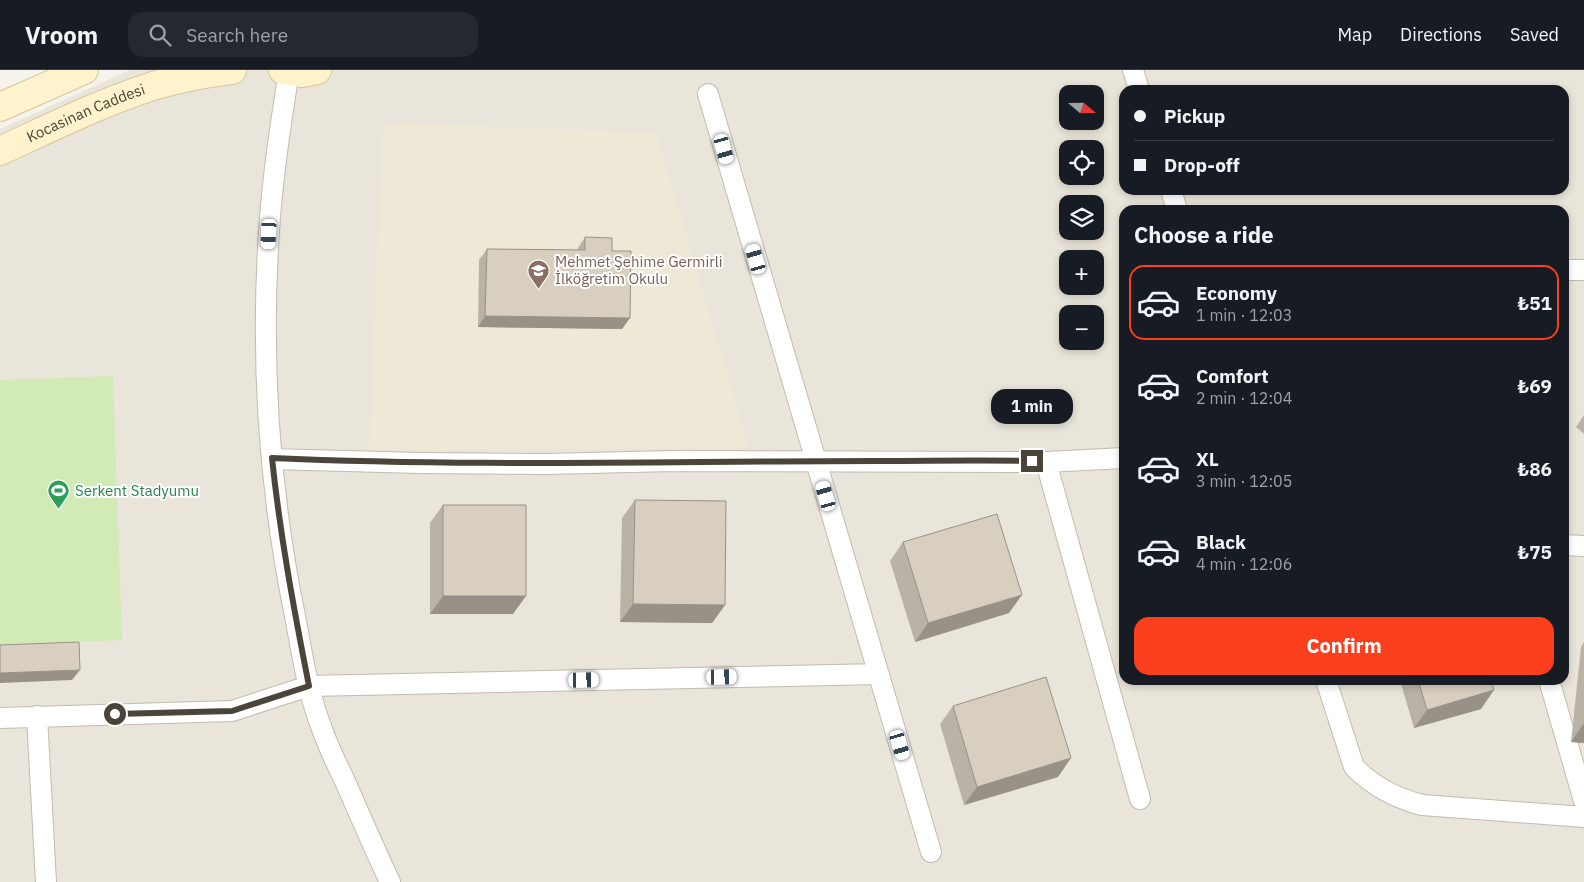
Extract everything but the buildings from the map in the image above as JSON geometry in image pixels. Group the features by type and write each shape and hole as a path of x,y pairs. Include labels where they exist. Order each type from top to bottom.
{"main road":[{"path":"0,107 84,70"},
{"name":"Kocasinan Caddesi","path":"0,151 98,107 154,85 232,70"},
{"path":"286,71 302,73 317,70"}],"street":[{"path":"1133,70 1138,85"},
{"path":"286,71 270,216 267,289 266,361 277,509 287,574 309,686 322,730 390,882"},
{"path":"708,94 931,852"},
{"path":"1569,270 1584,270"},
{"path":"272,458 420,463 1046,462 1119,458"},
{"path":"1046,462 1140,799"},
{"path":"1569,545 1584,546"},
{"path":"0,718 232,711 309,686 879,674"},
{"path":"1328,685 1354,767 1364,777 1388,793 1422,805 1584,817"},
{"path":"1550,685 1584,801"},
{"path":"37,716 46,882"}],"shaded area":[{"path":"130,70 1584,70 1584,882 0,882 0,129"},
{"name":"Mehmet Şehime Germirli İlköğretim Okulu","path":"383,123 656,132 749,448 369,450"}],"green space":[{"name":"Serkent Stadyumu","path":"113,376 122,640 0,645 0,380"}],"place":[{"name":"Mehmet Şehime Germirli İlköğretim Okulu","path":"539,290"},
{"name":"Serkent Stadyumu","path":"59,510"}],"route":[{"path":"115,714 232,711 309,686 288,583 277,509 272,458 346,462 546,464 673,461 1032,461"}]}
